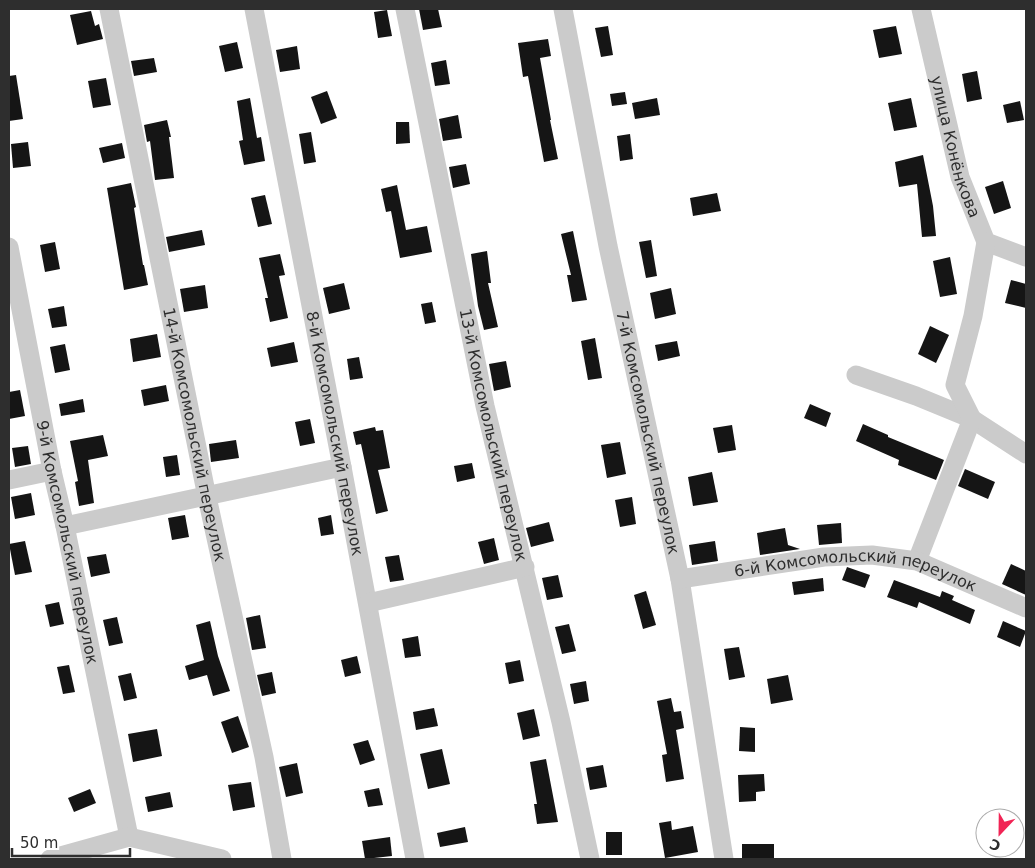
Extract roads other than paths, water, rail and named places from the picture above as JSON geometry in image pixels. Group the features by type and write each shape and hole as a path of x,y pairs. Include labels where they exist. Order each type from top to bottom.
{"street":[{"name":"14-й Комсомольский переулок","path":"109,9 207,496 264,757 282,859"},
{"name":"8-й Комсомольский переулок","path":"254,9 415,859"},
{"name":"13-й Комсомольский переулок","path":"405,9 485,406 580,807 590,859"},
{"name":"7-й Комсомольский переулок","path":"564,9 608,246 680,579 724,859"},
{"name":"улица Конёнкова","path":"921,9 960,177 986,242"},
{"path":"917,561 972,419 955,386 974,316 986,242 1026,257"},
{"name":"9-й Комсомольский переулок","path":"9,247 52,472 65,526 129,837"},
{"path":"856,374 972,419 1026,454"},
{"path":"65,526 342,467"},
{"path":"9,480 52,472"},
{"name":"6-й Комсомольский переулок","path":"680,579 824,556 872,555 917,561 1026,608"},
{"path":"368,603 524,567"},
{"path":"50,859 129,837 222,859"}]}
